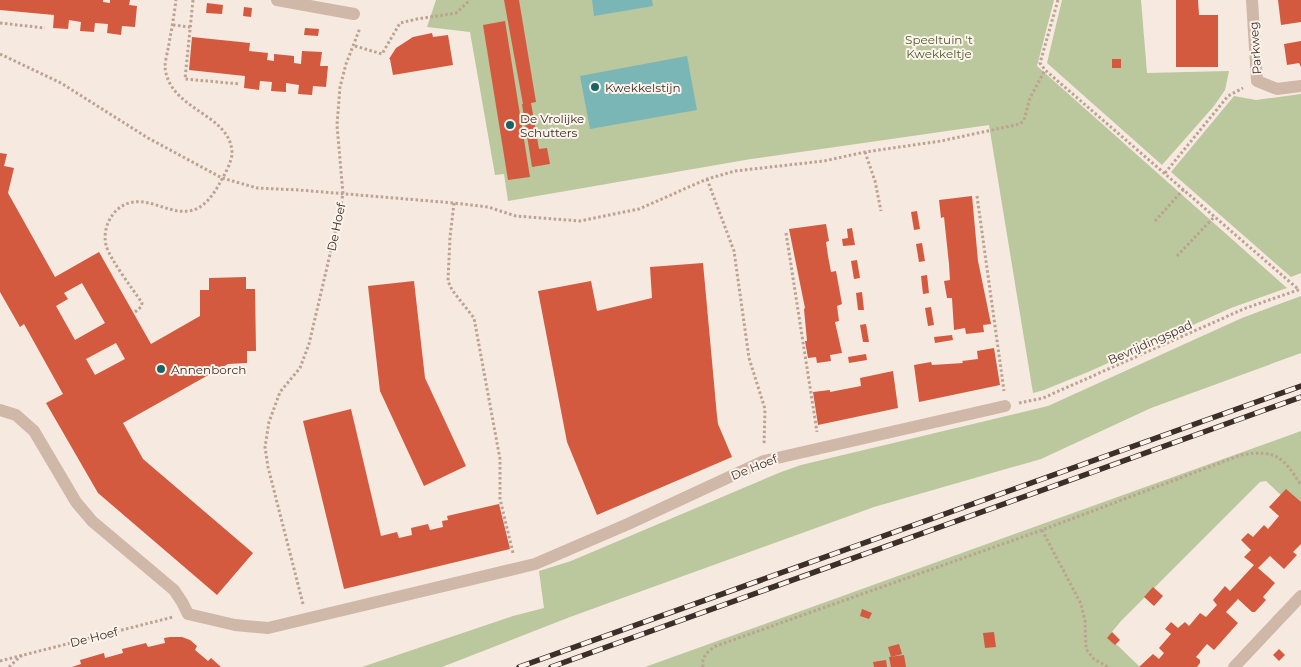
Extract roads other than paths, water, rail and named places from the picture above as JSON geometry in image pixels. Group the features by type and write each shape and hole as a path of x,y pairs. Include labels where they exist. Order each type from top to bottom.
{"street":[{"path":"277,0 358,19"},
{"name":"Parkweg","path":"1252,0 1257,81 1278,89 1301,86"},
{"name":"De Hoef","path":"0,410 16,415 34,431 76,502 92,521 174,590 188,614 235,626 268,628 535,564 764,461 1005,406"},
{"path":"1234,667 1301,596"}],"water":[{"path":"592,0 652,0 653,6 594,16"},
{"path":"687,56 697,110 590,129 580,76"}],"railway":[{"path":"519,667 1301,386"},
{"path":"551,667 1301,397"}],"place":[{"name":"Kwekkelstijn","path":"595,87"},
{"name":"De Vrolijke Schutters","path":"510,125"},
{"name":"Annenborch","path":"161,369"}],"park label":[{"name":"Speeltuin 't Kwekkeltje","path":"939,46"}]}
